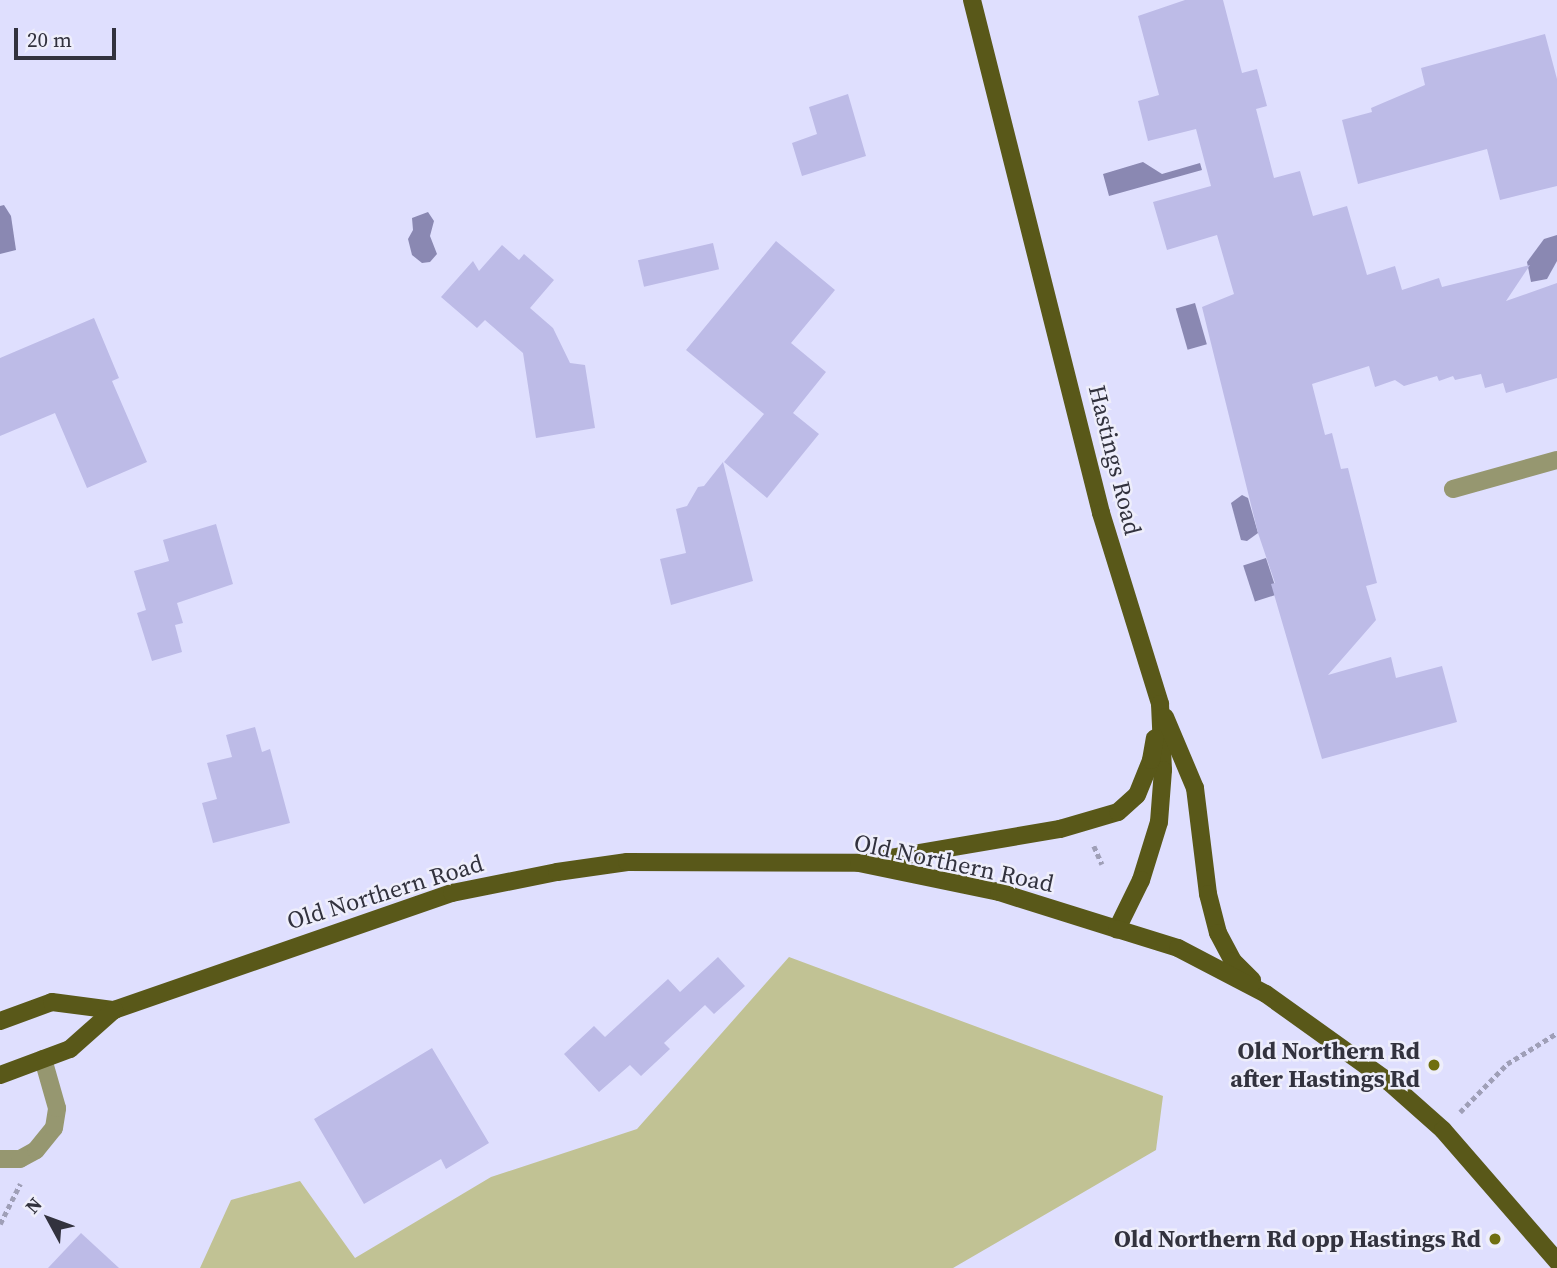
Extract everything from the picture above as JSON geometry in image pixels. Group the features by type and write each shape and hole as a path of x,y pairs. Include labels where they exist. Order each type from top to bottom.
{"main road":[{"name":"Hastings Road","path":"972,0 1101,513 1160,704 1163,770 1159,822 1141,880 1117,929"},
{"path":"859,863 1060,828 1118,812 1137,795 1152,760 1160,704"},
{"path":"1160,704 1195,788 1208,894 1218,933 1233,961 1266,993"},
{"name":"Old Northern Road","path":"0,1075 70,1049 114,1010 452,893 557,872 627,862 859,863 999,892 1178,948 1266,993 1389,1082 1443,1130 1557,1261"},
{"name":"Old Northern Road","path":"0,1021 52,1002 114,1010"}],"street":[{"path":"1453,489 1557,460"},
{"path":"0,1159 20,1160 36,1150 54,1128 57,1108 43,1059"}],"path":[{"path":"1092,842 1102,864"},
{"path":"1443,1130 1507,1064 1557,1033"}],"green space":[{"path":"789,957 1163,1096 1156,1150 953,1268 200,1268 231,1200 300,1181 355,1258 491,1177 637,1129"}],"water":[{"path":"1143,162 1162,174 1200,163 1202,170 1109,196 1103,174"},
{"path":"4,205 11,216 16,250 0,254 0,206"},
{"path":"428,212 434,221 430,236 437,254 430,262 422,263 412,255 408,239 413,230 412,218"},
{"path":"1557,235 1557,261 1547,279 1531,282 1527,262 1544,239"},
{"path":"1195,303 1207,344 1188,350 1176,309"},
{"path":"1242,495 1248,498 1258,533 1247,541 1241,540 1231,503"},
{"path":"1266,558 1278,594 1255,602 1243,565"}],"building":[{"path":"1185,0 1223,0 1242,73 1257,69 1267,106 1256,109 1274,178 1300,171 1313,216 1347,206 1367,275 1395,266 1402,290 1439,278 1442,287 1530,265 1506,301 1557,283 1557,378 1506,393 1503,383 1485,388 1481,374 1455,380 1453,376 1439,381 1437,376 1404,386 1395,380 1375,387 1369,366 1312,384 1325,435 1332,433 1341,469 1348,468 1377,583 1366,586 1376,620 1328,675 1391,657 1396,678 1442,666 1457,722 1322,759 1271,584 1275,583 1258,533 1202,307 1234,294 1217,235 1167,250 1153,202 1211,186 1196,129 1148,141 1138,101 1159,95 1138,16"},
{"path":"1545,34 1557,79 1557,186 1500,200 1487,149 1358,184 1342,120 1372,112 1371,108 1425,85 1421,68"},
{"path":"848,94 866,156 802,176 792,143 817,134 809,107"},
{"path":"776,241 835,290 791,343 826,372 793,413 819,434 767,498 724,462 764,414 686,350"},
{"path":"713,243 719,269 644,287 638,260"},
{"path":"502,245 519,260 524,254 554,280 530,308 553,328 570,363 585,365 595,428 536,438 523,353 485,320 477,328 441,297 473,261 479,271"},
{"path":"94,318 119,378 112,381 147,462 87,488 55,413 0,436 0,358"},
{"path":"723,462 753,581 671,605 660,559 686,553 676,509 687,506 698,487 704,486"},
{"path":"216,524 233,584 177,603 183,623 175,625 182,652 152,661 137,613 146,610 134,571 169,561 163,540"},
{"path":"255,727 262,752 270,749 290,823 213,843 202,803 217,799 207,763 232,757 226,735"},
{"path":"718,957 745,986 714,1014 705,1005 664,1043 670,1049 641,1076 630,1065 599,1092 564,1054 594,1026 605,1037 668,979 680,992"},
{"path":"432,1048 489,1143 446,1169 441,1159 364,1204 314,1119"},
{"path":"81,1233 119,1268 48,1268"}],"place":[{"name":"Old Northern Rd after Hastings Rd","path":"1434,1065"},
{"name":"Old Northern Rd opp Hastings Rd","path":"1495,1239"}]}
